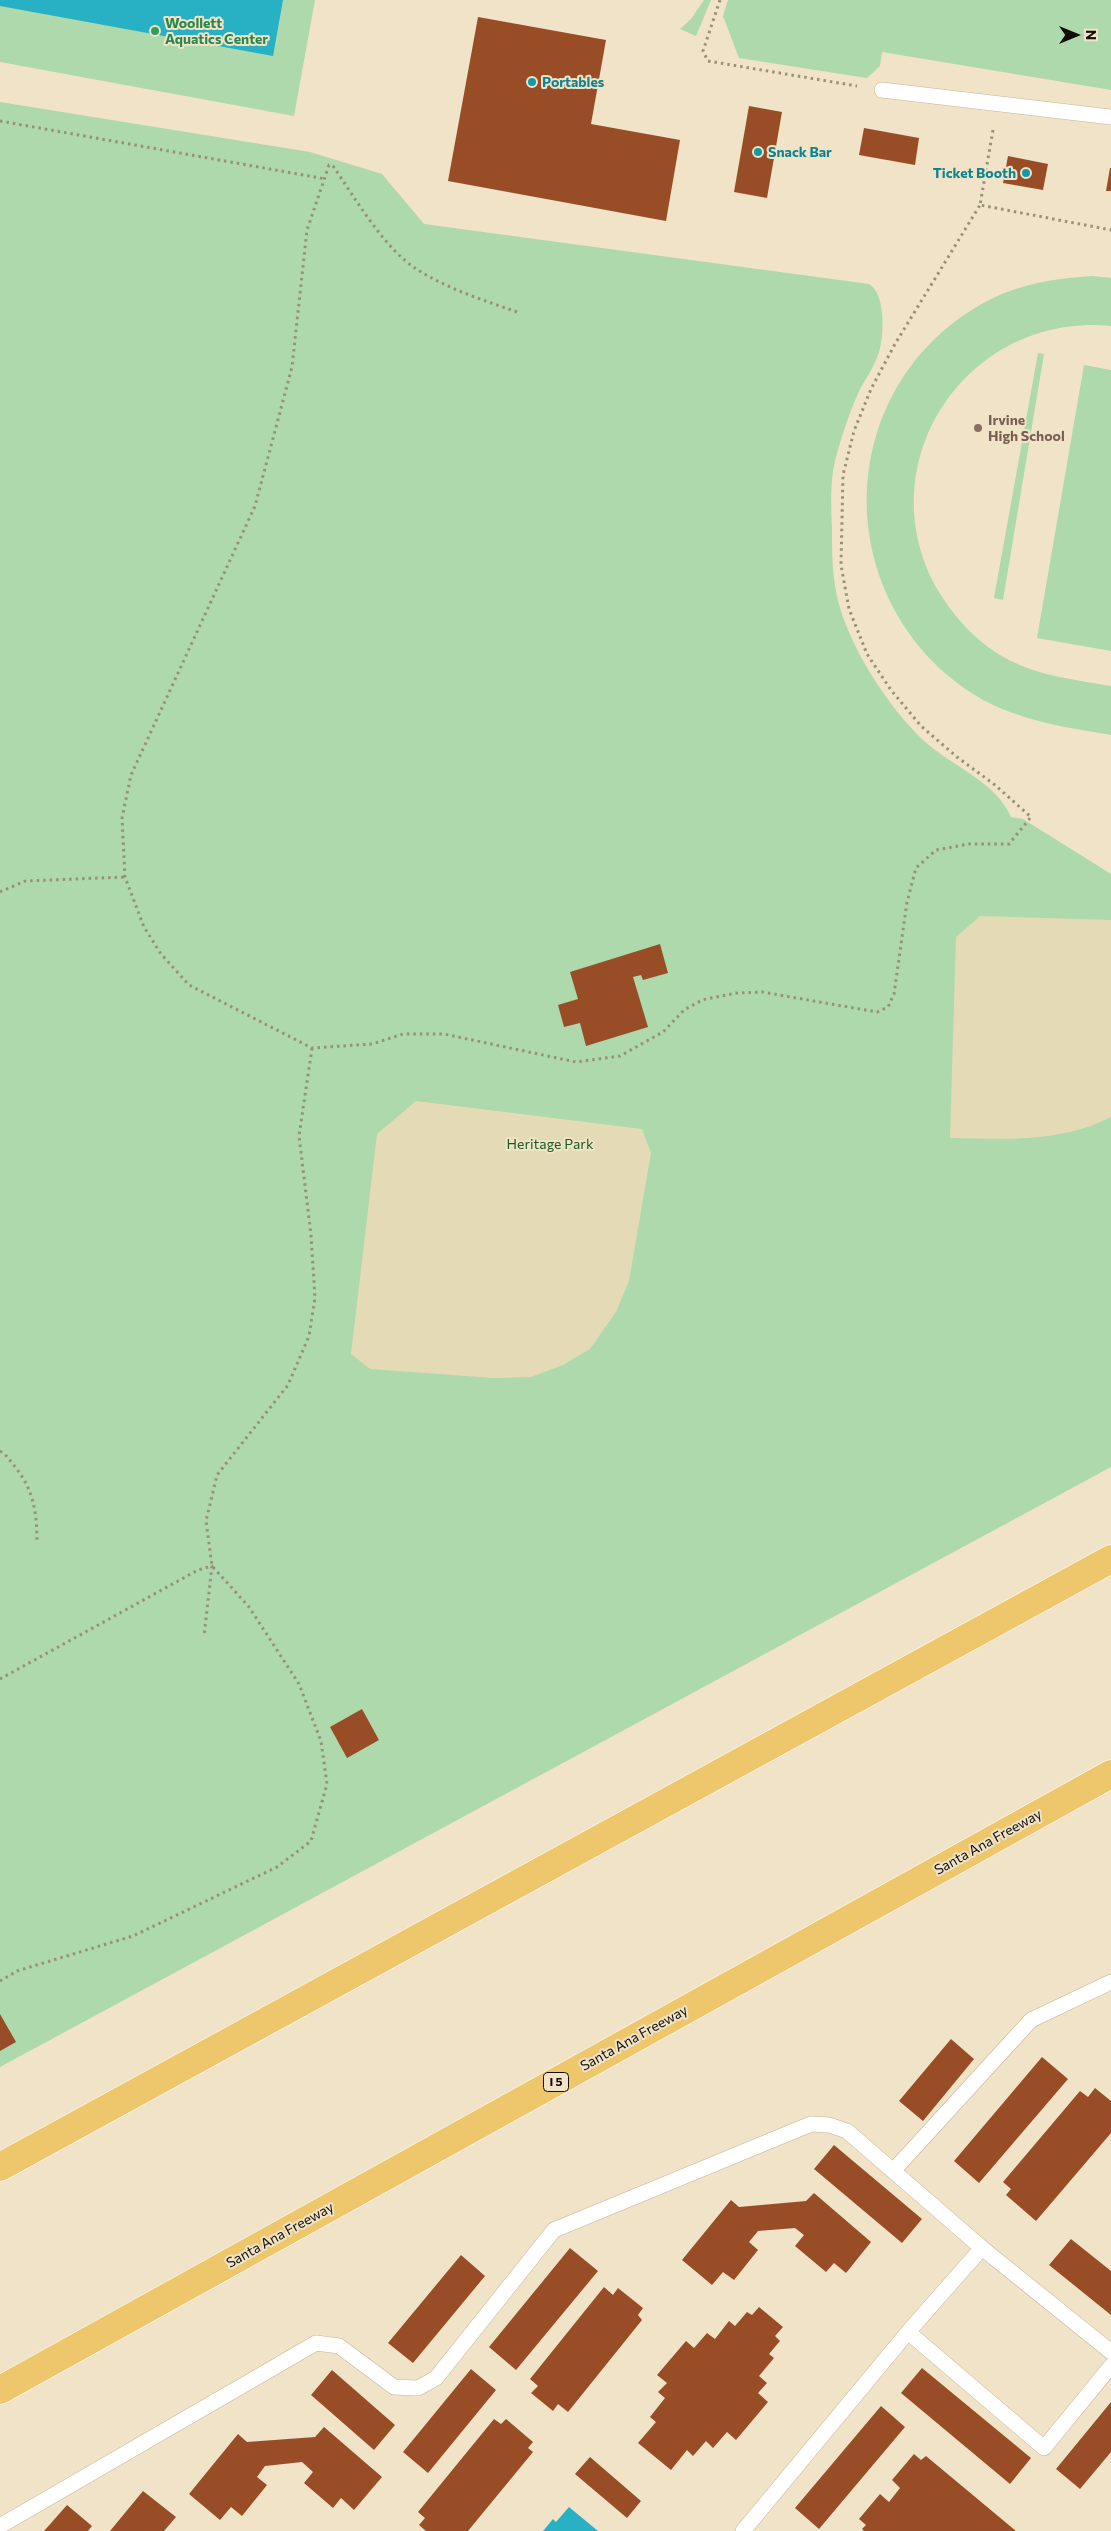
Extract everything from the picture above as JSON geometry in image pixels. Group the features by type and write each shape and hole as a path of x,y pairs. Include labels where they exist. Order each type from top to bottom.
{"highway":[{"path":"0,2167 1111,1559"},
{"name":"Santa Ana Freeway","path":"0,2390 1111,1774"}],"lane":[{"path":"882,90 1111,117"},
{"path":"893,2171 1031,2020 1111,1982"},
{"path":"0,2526 316,2343 339,2346 394,2387 418,2388 436,2378 554,2230 811,2124 829,2125 847,2131 982,2248 1111,2352"},
{"path":"743,2531 908,2332 982,2248"},
{"path":"908,2332 1044,2448 1111,2366"}],"path":[{"path":"720,0 703,51 708,60 882,90"},
{"path":"517,312 465,294 416,270 381,236 333,166 329,165 326,179 307,230 292,368 256,506 131,775 122,818 125,877 144,927 161,954 189,985 312,1048 372,1044 402,1034 444,1034 484,1040 576,1062 620,1056 663,1032 684,1010 702,1000 727,995 762,992 877,1012 888,1007 894,994 907,902 916,868 936,850 969,844 1009,844 1031,817 995,785 957,757 921,726 891,690 867,654 849,609 841,565 843,475 854,431 870,390 895,344 980,205 998,104"},
{"path":"0,121 326,179"},
{"path":"980,205 1111,230"},
{"path":"0,892 25,881 125,877"},
{"path":"204,1636 212,1566 206,1521 217,1475 288,1385 309,1336 315,1298 311,1234 299,1136 312,1048"},
{"path":"0,1451 23,1477 32,1494 37,1515 37,1543"},
{"path":"0,1679 198,1570 212,1566"},
{"path":"0,1981 17,1971 133,1936 277,1867 311,1841 327,1784 321,1741 299,1684 249,1607 212,1566"}],"green space":[{"name":"Woollett Aquatics Center","path":"0,0 315,0 294,116 0,62"},
{"path":"704,0 711,0 696,36 680,29 691,19"},
{"path":"728,0 1111,0 1111,90 882,52 880,66 867,78 739,58 723,16"},
{"name":"Heritage Park","path":"0,102 310,152 382,174 424,224 869,284 875,289 881,306 883,326 881,345 846,424 833,469 831,503 834,578 839,606 847,628 870,673 884,694 899,714 930,746 986,786 1005,805 1011,817 1023,819 1111,874 1111,1467 0,2067"},
{"path":"1093,276 1111,278 1111,326 1059,328 1013,344 973,371 943,406 923,448 914,495 919,544 939,592 961,622 988,647 1009,660 1046,674 1111,686 1111,735 1030,719 992,704 956,682 914,639 885,590 870,536 868,481 879,427 903,377 941,333 991,299 1041,282"},
{"path":"1038,353 1044,354 1003,600 994,598"},
{"path":"1084,365 1111,370 1111,651 1037,638"}],"sand":[{"path":"980,916 1111,920 1111,1117 1072,1131 1032,1138 950,1138 956,937"},
{"path":"416,1101 642,1129 651,1153 629,1281 616,1312 590,1349 563,1365 531,1377 493,1378 370,1369 351,1354 377,1134"}],"water":[{"path":"0,0 283,0 273,56 0,6"},
{"path":"569,2507 598,2531 543,2531 553,2519 556,2522"}],"building":[{"name":"Portables","path":"478,17 606,40 591,124 680,140 666,221 448,181"},
{"name":"Snack Bar","path":"749,106 782,112 767,198 734,192"},
{"path":"864,128 919,138 915,165 859,155"},
{"name":"Ticket Booth","path":"1008,156 1048,164 1043,190 1003,183"},
{"path":"1110,168 1111,191 1106,191"},
{"path":"660,944 668,973 643,980 641,975 633,977 648,1027 586,1046 580,1023 564,1027 558,1005 578,999 570,972"},
{"path":"362,1709 379,1740 347,1758 330,1727"},
{"path":"0,2014 16,2042 0,2051"},
{"path":"951,2039 974,2059 923,2121 899,2101"},
{"path":"1042,2057 1068,2079 979,2183 954,2161"},
{"path":"1095,2088 1111,2101 1111,2133 1036,2221 1006,2195 1011,2189 1003,2182 1080,2091 1088,2097"},
{"path":"834,2145 922,2219 902,2243 814,2169"},
{"path":"814,2193 871,2242 846,2273 834,2263 826,2272 795,2246 804,2235 795,2228 758,2231 749,2242 758,2250 734,2280 723,2272 712,2285 682,2260 731,2200 739,2207 806,2201"},
{"path":"1071,2239 1111,2271 1111,2315 1049,2265"},
{"path":"570,2248 598,2271 516,2370 489,2347"},
{"path":"461,2255 485,2276 413,2363 388,2343"},
{"path":"604,2287 613,2295 618,2288 643,2308 638,2315 642,2320 568,2412 558,2404 553,2411 531,2393 538,2386 530,2379"},
{"path":"759,2307 783,2327 775,2336 780,2341 769,2354 774,2358 759,2376 767,2383 758,2393 768,2402 736,2440 727,2432 713,2448 706,2441 693,2456 687,2450 671,2470 638,2443 656,2422 650,2417 665,2398 658,2392 667,2383 657,2375 686,2341 694,2348 707,2333 715,2339 729,2321 735,2326 747,2312 752,2315"},
{"path":"922,2368 1031,2458 1010,2484 901,2393"},
{"path":"471,2369 496,2390 428,2473 403,2452"},
{"path":"332,2370 395,2425 374,2450 311,2395"},
{"path":"1111,2402 1111,2452 1080,2489 1056,2469"},
{"path":"881,2406 905,2427 819,2529 795,2508"},
{"path":"494,2419 501,2424 506,2419 533,2442 528,2448 533,2452 468,2531 426,2531 419,2525 425,2518 418,2512"},
{"path":"324,2427 382,2477 354,2510 341,2498 333,2508 304,2483 313,2472 302,2462 265,2466 257,2477 267,2485 242,2516 231,2507 220,2520 189,2494 238,2434 247,2442 315,2437"},
{"path":"914,2454 921,2460 926,2456 1016,2531 864,2531 862,2529 866,2525 859,2519 880,2494 889,2502 900,2488 892,2480"},
{"path":"590,2457 641,2501 627,2518 575,2474"},
{"path":"143,2491 176,2517 164,2531 110,2531"},
{"path":"67,2505 92,2526 88,2531 44,2531"}],"place":[{"name":"Woollett Aquatics Center","path":"155,31"},
{"name":"Portables","path":"532,82"},
{"name":"Snack Bar","path":"758,152"},
{"name":"Ticket Booth","path":"1026,173"},
{"name":"Irvine High School","path":"978,428"}]}
